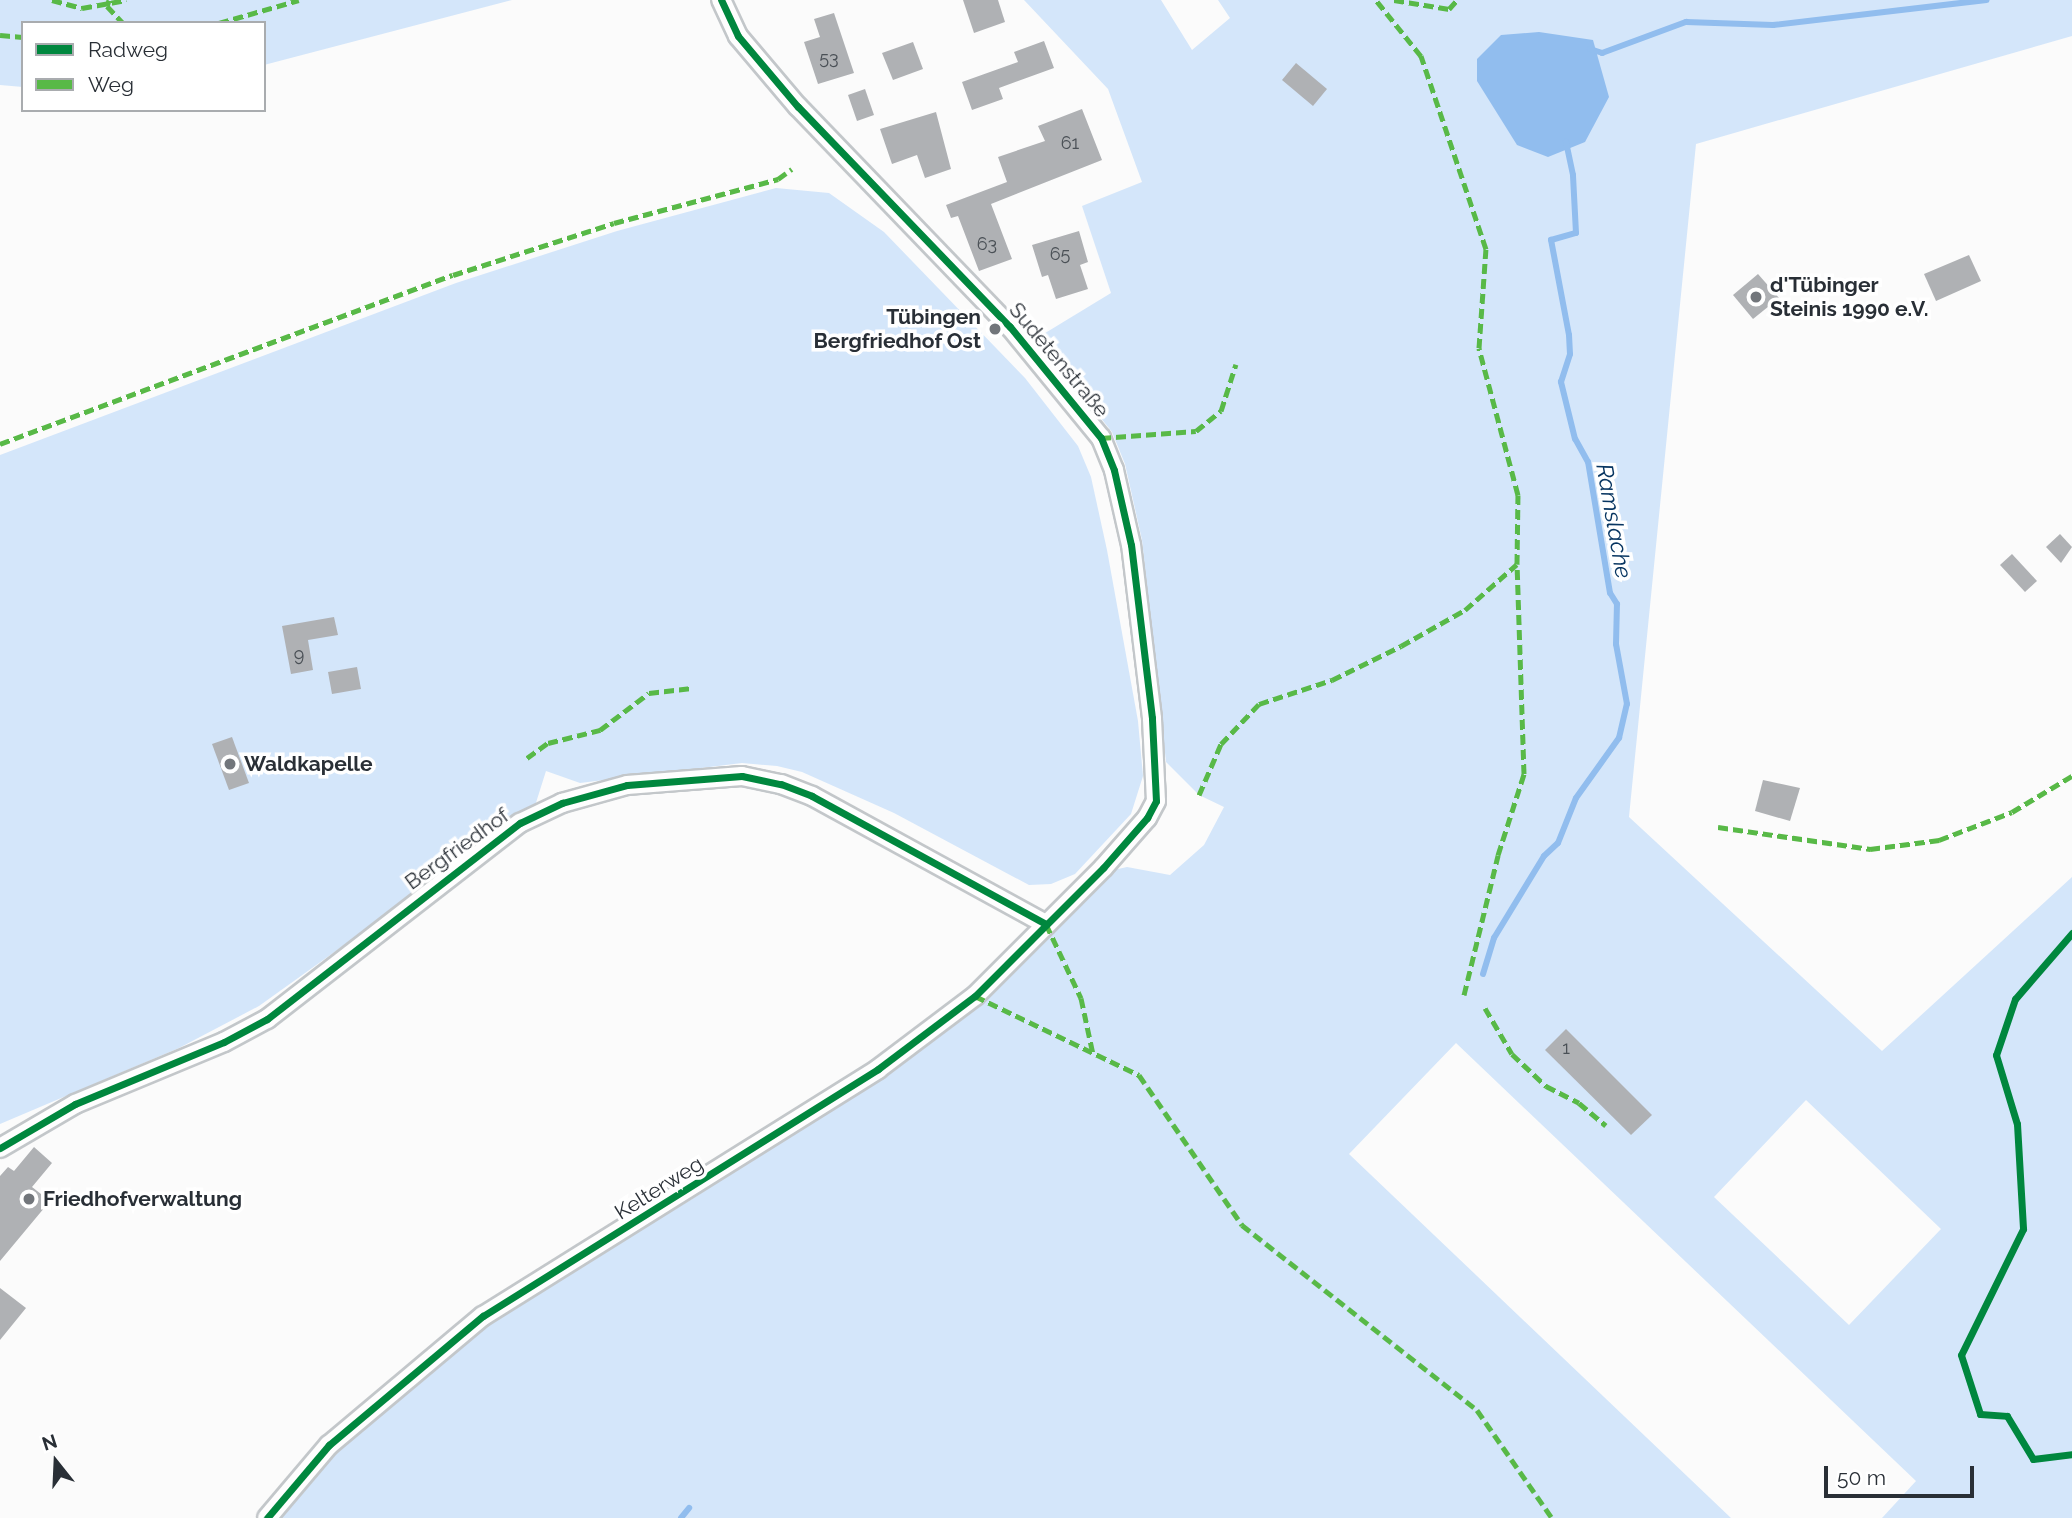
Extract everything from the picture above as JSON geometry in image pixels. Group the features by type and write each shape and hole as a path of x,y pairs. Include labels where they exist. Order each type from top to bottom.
{"street":[{"name":"Sudetenstraße","path":"721,0 738,36 798,107 1010,327 1059,385 1101,438 1114,470 1133,559 1152,718 1156,801 1147,818 1046,924"},
{"name":"Bergfriedhof","path":"0,1148 75,1104 224,1042 267,1019 520,823 562,803 627,785 742,776 781,784 812,796 1046,924"},
{"name":"Kelterweg","path":"267,1518 329,1445 483,1316 878,1069 975,996 1046,924"}],"shaded area":[{"path":"0,0 512,0 266,64 266,21 21,21 21,87 0,85"},
{"path":"1024,0 1161,0 1192,50 1230,18 1218,0 2072,0 2072,36 1696,144 1629,817 1882,1051 2072,877 2072,1518 1882,1518 1916,1481 1456,1043 1349,1154 1731,1518 278,1518 336,1451 489,1322 697,1196 884,1072 1109,871 1127,867 1170,875 1204,845 1224,807 1199,795 1166,762 1142,540 1125,464 1112,432 1037,338 1111,293 1082,206 1142,182 1108,89","holes":["1806,1100 1941,1229 1849,1325 1714,1197"]},
{"path":"776,188 829,193 884,232 1025,378 1078,446 1091,477 1107,550 1138,721 1143,776 1131,814 1075,874 1051,884 1029,885 894,813 802,772 777,766 742,763 580,783 546,771 534,809 259,1006 179,1048 0,1124 0,455 456,283 617,231"}],"water":[{"path":"1539,32 1593,40 1609,97 1585,142 1548,157 1517,145 1477,81 1477,59 1501,35"}],"building":[{"path":"963,0 998,0 1005,22 974,33"},
{"path":"834,13 854,73 818,84 804,42 820,37 814,19"},
{"path":"1044,41 1054,68 999,88 1003,99 972,110 962,82 1018,62 1014,52"},
{"path":"913,42 923,69 893,80 882,53"},
{"path":"1296,63 1327,89 1313,106 1282,80"},
{"path":"865,89 874,115 857,121 848,95"},
{"path":"1082,109 1102,160 991,204 1012,259 979,271 958,216 951,218 946,205 1007,182 998,157 1045,141 1038,126"},
{"path":"936,112 951,169 925,178 917,155 892,164 880,129"},
{"path":"1079,231 1088,262 1080,265 1088,289 1056,299 1048,275 1042,277 1032,245"},
{"path":"1969,255 1981,281 1936,301 1924,274"},
{"name":"d'Tübinger Steinis 1990 e.V.","path":"1758,274 1779,298 1753,319 1733,295"},
{"path":"2060,534 2072,547 2061,563 2046,547"},
{"path":"2012,554 2037,581 2025,592 2000,565"},
{"path":"334,617 338,635 308,640 313,670 291,674 282,626"},
{"path":"357,667 361,689 332,694 328,672"},
{"name":"Waldkapelle","path":"232,737 249,783 229,790 212,744"},
{"path":"1763,780 1800,788 1790,821 1755,811"},
{"path":"1566,1029 1652,1115 1631,1135 1545,1050"},
{"path":"34,1147 52,1163 32,1187 50,1201 0,1261 0,1176 8,1167 14,1171"},
{"path":"0,1288 26,1308 0,1340"}],"waterway":[{"path":"1590,49 1602,53 1686,22 1773,25 1987,0"},
{"name":"Ramslache","path":"1483,974 1494,938 1544,856 1558,843 1576,798 1619,738 1627,704 1616,644 1617,604 1610,593 1588,462 1575,439 1561,382 1570,354 1569,335 1551,240 1576,233 1573,175 1566,142"},
{"path":"681,1518 689,1508"}],"marked path":[{"path":"52,0 82,8 126,0"},
{"path":"109,0 107,6 121,21"},
{"path":"226,21 299,0"},
{"path":"1199,795 1221,744 1259,704 1332,680 1401,646 1465,610 1517,564 1518,495 1479,348 1486,249 1421,56 1376,0"},
{"path":"1394,0 1449,9 1457,0"},
{"path":"0,35 21,37"},
{"path":"0,444 453,275 614,223 778,179 792,169"},
{"path":"1101,438 1196,431 1221,411 1236,364"},
{"path":"1464,995 1498,855 1524,774 1517,564"},
{"path":"527,758 548,743 600,730 649,693 692,688"},
{"path":"1718,827 1870,849 1939,840 2012,812 2072,776"},
{"path":"1046,924 1081,998 1093,1054"},
{"path":"975,996 1139,1075 1242,1225 1477,1410 1552,1518"},
{"path":"1485,1008 1512,1054 1546,1086 1579,1103 1606,1126"}],"cycle path":[{"path":"267,1518 329,1445 483,1316 878,1069 975,996 1103,868 1147,818 1156,801 1152,718 1131,545 1114,470 1101,438 1010,327 798,107 738,36 721,0"},
{"path":"0,1148 75,1104 224,1042 267,1019 520,823 562,803 627,785 742,776 781,784 812,796 1046,924"},
{"path":"2072,933 2015,999 1996,1055 2017,1124 2023,1229 1961,1355 1980,1414 2007,1416 2033,1459 2072,1454"}],"place":[{"name":"d'Tübinger Steinis 1990 e.V.","path":"1756,297"},
{"name":"Tübingen Bergfriedhof Ost","path":"995,329"},
{"name":"Waldkapelle","path":"230,764"},
{"name":"Friedhofverwaltung","path":"29,1199"}]}
